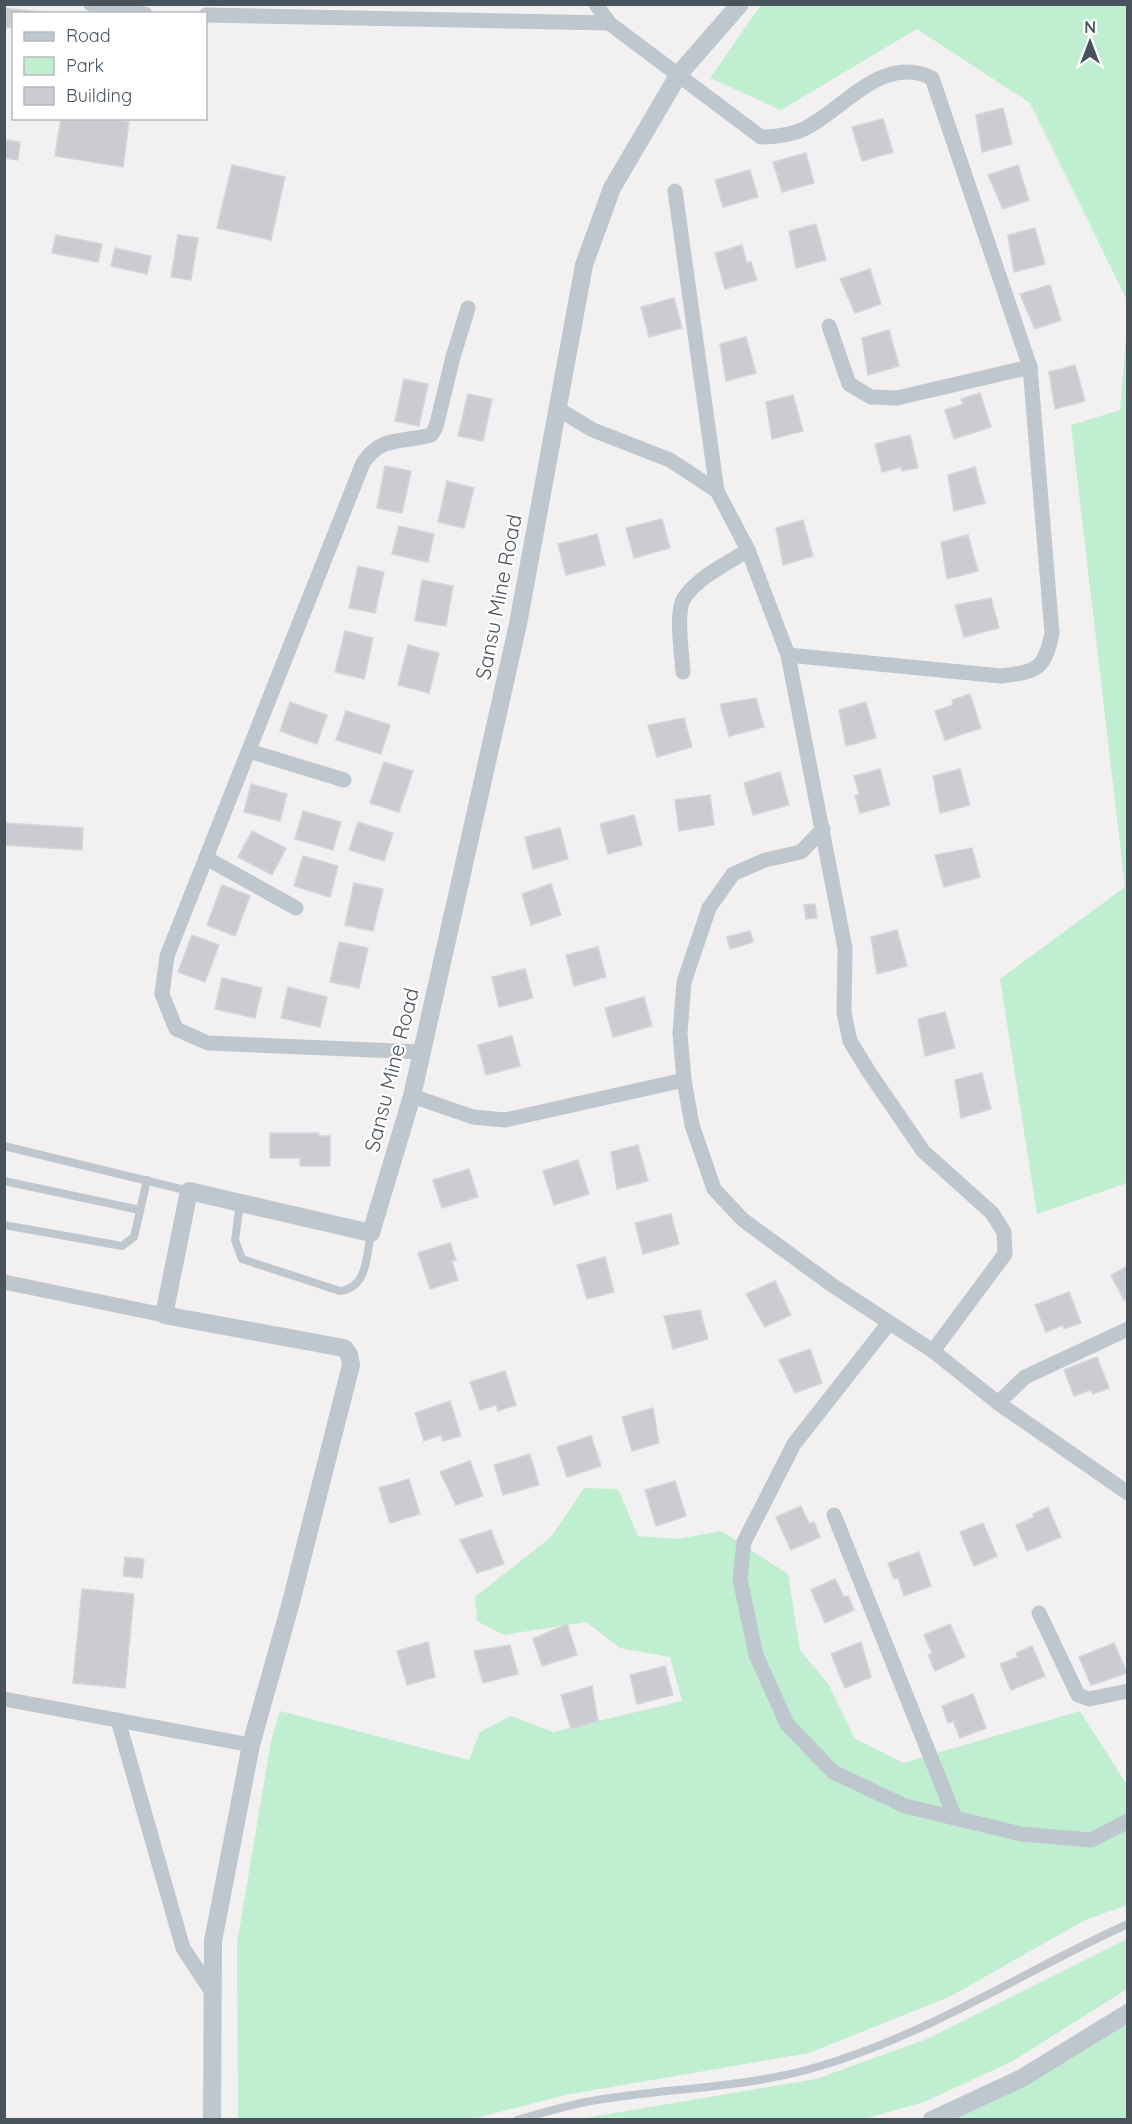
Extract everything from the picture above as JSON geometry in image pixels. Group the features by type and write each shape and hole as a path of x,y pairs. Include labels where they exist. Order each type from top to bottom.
{"street":[{"path":"91,4 134,12"},
{"path":"596,4 609,23 761,137 781,137 806,128 885,75 918,71 932,78 1030,367 1052,633 1047,656 1029,672 1001,675 788,655"},
{"name":"Sansu Mine Road","path":"371,1233 412,1096 518,624 585,265 612,188 679,74 740,4"},
{"path":"207,15 609,23"},
{"path":"675,191 717,491 748,550 788,655 845,948 844,1013 850,1041 868,1072 923,1151 992,1213 1005,1232 1005,1254 933,1351"},
{"path":"421,1052 208,1043 176,1029 162,994 167,956 363,464 371,452 384,444 431,435 436,427 468,308"},
{"path":"830,326 849,384 871,398 897,398 1030,367"},
{"path":"558,409 593,430 670,460 717,491"},
{"path":"683,672 680,617 683,599 698,583 748,550"},
{"path":"249,751 344,780"},
{"path":"822,829 801,852 765,860 733,874 709,908 684,982 680,1033 684,1080 692,1125 714,1189 743,1220 889,1323 933,1351 998,1403 1128,1493"},
{"path":"206,858 296,908"},
{"path":"412,1096 473,1117 505,1120 684,1080"},
{"path":"164,1315 189,1191 371,1233"},
{"path":"4,1282 164,1315 344,1348 349,1354 351,1365 300,1569 251,1746 213,1941 212,2120"},
{"path":"889,1323 795,1444 744,1542 740,1580 756,1655 787,1724 833,1772 905,1806 1021,1834 1091,1840 1128,1821"},
{"path":"998,1403 1025,1377 1128,1329"},
{"path":"834,1515 955,1818"},
{"path":"1040,1613 1078,1695 1089,1699 1128,1691"},
{"path":"4,1699 251,1746"},
{"path":"118,1720 183,1948 212,1992"},
{"path":"932,2120 1022,2078 1128,2013"}],"lane":[{"path":"4,1146 189,1191"},
{"path":"4,1225 122,1246 129,1244 135,1237 147,1180"},
{"path":"4,1181 140,1210"},
{"path":"240,1202 235,1240 242,1259 340,1291 352,1289 361,1280 371,1233"},
{"path":"517,2120 595,2100 729,2085 817,2067 890,2041 967,2007 1128,1924"}],"green space":[{"path":"761,5 1127,5 1127,300 1030,103 917,29 781,110 710,78"},
{"path":"1127,326 1127,1183 1037,1214 1000,979 1125,887 1071,425 1120,410"},
{"path":"584,1488 618,1489 638,1536 678,1539 721,1531 788,1574 800,1650 829,1685 855,1739 903,1763 1080,1711 1127,1785 1127,1905 1085,1920 951,1996 809,2053 565,2095 472,2119 238,2120 237,1943 271,1741 280,1711 469,1760 480,1732 511,1716 553,1732 682,1701 670,1657 620,1648 586,1622 504,1635 477,1621 475,1597 551,1537"},
{"path":"1127,1939 1127,1989 1013,2061 924,2102 864,2119 579,2119 816,2079 927,2039"},
{"path":"1127,2023 1127,2119 953,2120"}],"building":[{"path":"4,8 42,12 12,12 12,28 4,27"},
{"path":"1003,108 1012,144 982,152 976,115"},
{"path":"883,119 893,152 862,161 852,127"},
{"path":"61,120 129,122 123,167 55,156"},
{"path":"4,140 20,142 18,160 4,158"},
{"path":"806,153 814,183 782,192 773,162"},
{"path":"232,165 285,177 271,240 217,228"},
{"path":"1018,165 1029,200 1003,209 988,175"},
{"path":"750,170 758,197 723,207 715,180"},
{"path":"816,224 826,260 796,268 789,231"},
{"path":"1035,228 1045,264 1014,272 1008,235"},
{"path":"56,235 102,244 98,262 52,253"},
{"path":"178,235 198,238 191,280 171,277"},
{"path":"742,245 747,263 751,262 757,280 725,289 715,253"},
{"path":"115,248 151,256 147,274 111,266"},
{"path":"870,269 881,304 855,313 840,279"},
{"path":"1050,285 1061,320 1035,329 1020,294"},
{"path":"674,298 682,328 649,337 641,307"},
{"path":"889,330 899,366 868,375 862,338"},
{"path":"746,337 756,373 726,381 720,344"},
{"path":"1075,365 1085,401 1055,409 1049,372"},
{"path":"404,379 428,384 419,426 395,421"},
{"path":"980,393 991,427 954,439 945,410 963,404 961,399"},
{"path":"468,394 492,399 483,441 458,436"},
{"path":"793,395 803,431 772,439 766,402"},
{"path":"910,435 918,468 902,471 901,467 882,472 875,444"},
{"path":"385,466 411,471 402,513 377,508"},
{"path":"975,467 985,503 954,511 948,475"},
{"path":"447,481 474,488 464,528 438,522"},
{"path":"662,519 670,548 634,558 626,528"},
{"path":"803,520 813,556 783,565 776,528"},
{"path":"399,526 434,534 428,562 392,554"},
{"path":"597,534 605,565 566,575 558,544"},
{"path":"968,535 978,571 947,579 941,542"},
{"path":"358,566 384,572 375,613 349,608"},
{"path":"422,580 453,586 446,626 415,621"},
{"path":"991,598 999,628 964,637 955,605"},
{"path":"345,631 373,638 364,679 335,672"},
{"path":"408,645 439,653 429,693 398,685"},
{"path":"970,694 981,728 945,740 935,711 953,705 952,700"},
{"path":"756,698 764,727 729,736 720,704"},
{"path":"290,702 327,715 317,744 280,731"},
{"path":"866,702 876,738 846,746 839,710"},
{"path":"346,711 390,725 381,754 336,740"},
{"path":"684,718 692,747 657,757 648,725"},
{"path":"384,762 413,771 399,812 370,803"},
{"path":"880,769 890,805 860,813 855,796 859,794 854,776"},
{"path":"960,769 970,805 940,813 933,776"},
{"path":"780,772 789,805 753,815 744,783"},
{"path":"251,784 287,794 280,821 244,812"},
{"path":"710,795 714,825 679,831 675,800"},
{"path":"303,811 341,822 333,850 295,839"},
{"path":"634,815 642,845 608,854 600,824"},
{"path":"358,822 393,833 384,861 349,850"},
{"path":"4,823 83,828 82,850 4,845"},
{"path":"560,828 568,859 533,869 525,837"},
{"path":"252,831 286,848 272,875 238,857"},
{"path":"972,848 980,877 944,887 935,855"},
{"path":"303,856 338,866 330,897 294,886"},
{"path":"354,883 383,889 373,931 345,925"},
{"path":"551,884 561,915 531,925 522,894"},
{"path":"222,885 250,896 235,936 207,925"},
{"path":"815,904 817,918 806,919 804,905"},
{"path":"897,930 907,966 877,974 871,937"},
{"path":"750,931 753,942 730,949 727,937"},
{"path":"192,935 219,945 205,982 178,972"},
{"path":"339,942 368,948 359,988 330,982"},
{"path":"598,947 606,977 574,986 566,955"},
{"path":"525,969 533,998 499,1007 492,977"},
{"path":"222,978 262,988 255,1018 215,1009"},
{"path":"288,987 327,997 320,1027 281,1018"},
{"path":"644,997 652,1026 613,1037 605,1008"},
{"path":"945,1012 955,1048 925,1056 918,1019"},
{"path":"512,1036 520,1066 486,1075 478,1045"},
{"path":"982,1073 991,1109 961,1118 955,1080"},
{"path":"270,1133 319,1133 319,1136 330,1136 330,1166 300,1166 300,1158 270,1158"},
{"path":"638,1145 648,1181 617,1189 611,1152"},
{"path":"578,1160 589,1194 554,1205 543,1171"},
{"path":"469,1169 478,1197 442,1208 433,1180"},
{"path":"671,1214 679,1244 643,1254 635,1223"},
{"path":"450,1243 456,1260 452,1261 458,1280 430,1289 418,1253"},
{"path":"605,1257 614,1292 587,1299 577,1265"},
{"path":"1128,1266 1128,1298 1124,1300 1111,1275"},
{"path":"775,1281 791,1315 765,1327 746,1294"},
{"path":"1069,1292 1081,1323 1064,1329 1063,1325 1046,1332 1035,1305"},
{"path":"700,1310 708,1339 673,1349 664,1316"},
{"path":"810,1349 822,1383 795,1393 779,1360"},
{"path":"1097,1357 1109,1388 1093,1394 1091,1390 1074,1396 1064,1370"},
{"path":"505,1371 516,1405 498,1411 496,1405 480,1410 470,1382"},
{"path":"450,1401 461,1436 443,1441 441,1435 424,1441 415,1413"},
{"path":"653,1408 659,1443 632,1451 622,1417"},
{"path":"591,1436 601,1466 567,1477 557,1447"},
{"path":"530,1454 539,1485 503,1495 494,1465"},
{"path":"470,1461 483,1496 456,1505 440,1472"},
{"path":"409,1479 420,1514 390,1523 379,1488"},
{"path":"675,1481 686,1516 656,1526 645,1490"},
{"path":"801,1506 809,1524 814,1522 820,1537 791,1550 776,1517"},
{"path":"1048,1507 1061,1537 1027,1551 1016,1525 1034,1517 1033,1514"},
{"path":"983,1523 997,1556 974,1566 960,1532"},
{"path":"491,1530 504,1564 477,1573 460,1540"},
{"path":"919,1552 931,1586 904,1596 898,1578 894,1579 888,1563"},
{"path":"125,1557 144,1559 142,1578 123,1576"},
{"path":"835,1579 844,1597 848,1596 854,1610 825,1623 811,1590"},
{"path":"82,1589 134,1594 125,1688 73,1683"},
{"path":"567,1624 577,1655 542,1666 533,1639"},
{"path":"950,1624 965,1657 935,1671 928,1655 932,1653 924,1635"},
{"path":"428,1642 435,1677 407,1685 397,1651"},
{"path":"861,1642 871,1677 845,1688 831,1654"},
{"path":"1114,1643 1127,1673 1091,1685 1079,1657"},
{"path":"510,1645 518,1674 483,1683 474,1651"},
{"path":"1032,1646 1045,1676 1011,1690 1000,1664 1018,1657 1016,1653"},
{"path":"665,1666 673,1695 637,1704 630,1675"},
{"path":"592,1686 598,1721 571,1729 561,1695"},
{"path":"973,1694 986,1728 960,1738 953,1721 948,1723 942,1706"}]}
